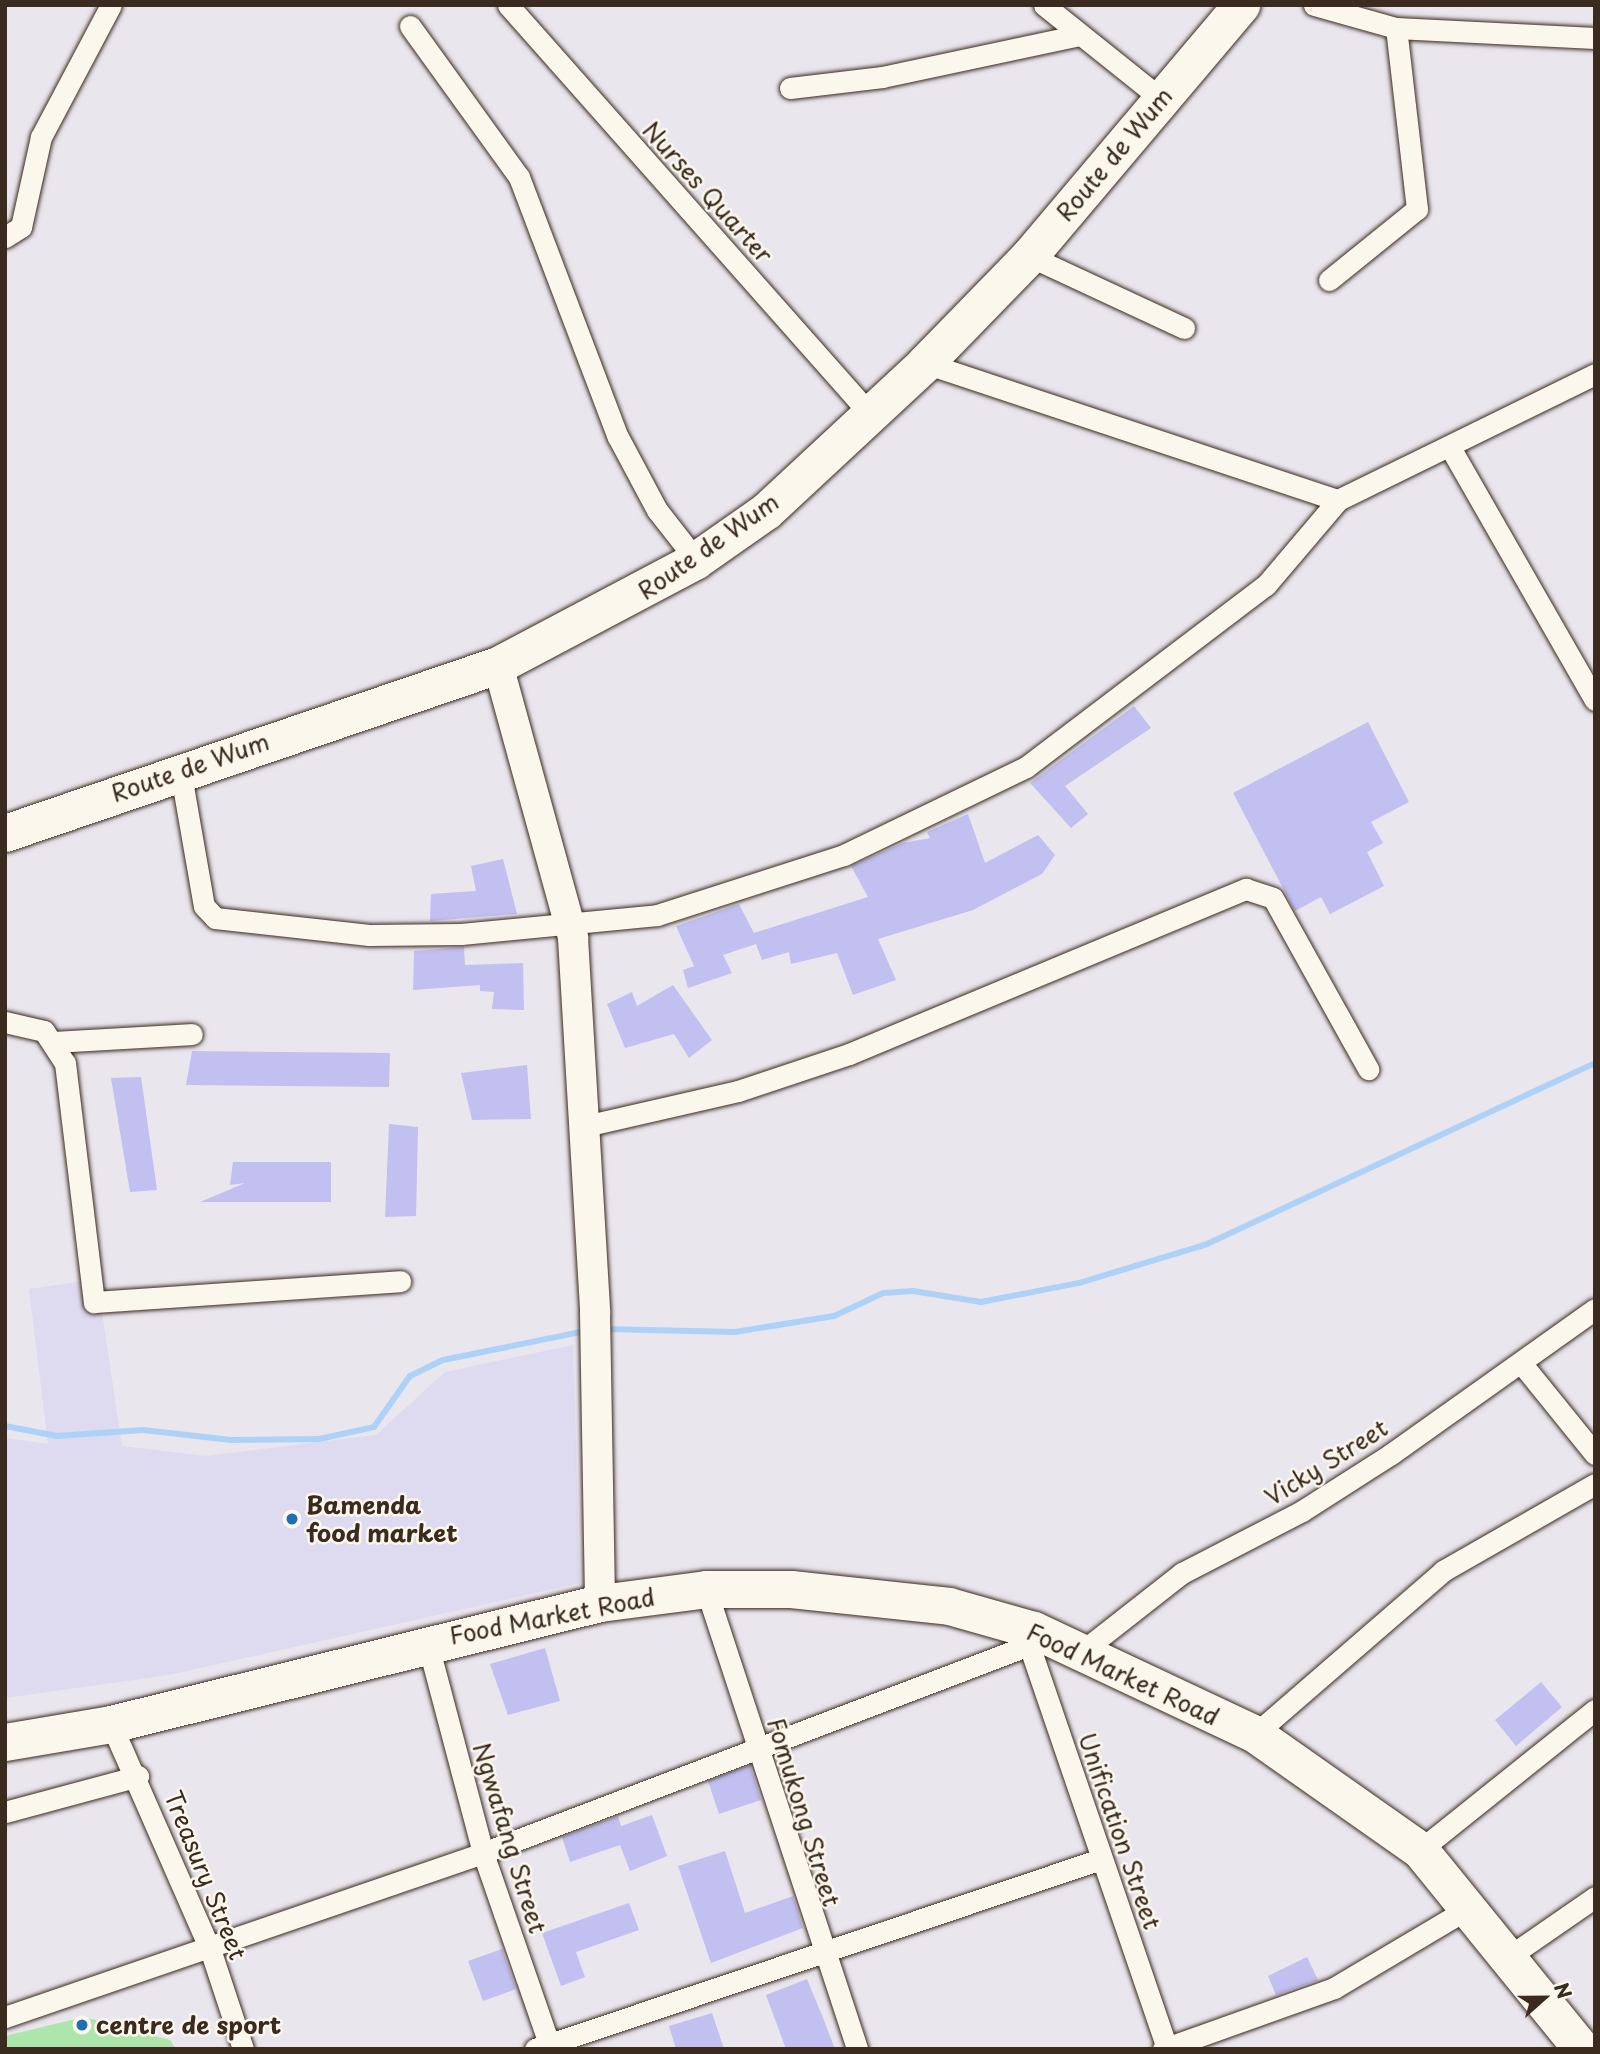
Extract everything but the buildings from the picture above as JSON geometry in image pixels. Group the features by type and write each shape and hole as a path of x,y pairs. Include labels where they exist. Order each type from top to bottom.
{"highway":[{"name":"Route de Wum","path":"5,833 180,769 498,665 696,560 766,510 925,363 1029,256 1159,97 1241,5"},
{"name":"Food Market Road","path":"5,1742 111,1724 426,1641 600,1603 706,1589 883,1595 1080,1653 1255,1734 1420,1850 1582,2049"}],"main road":[{"path":"498,665 569,924 595,1313 593,1460 600,1603"}],"street":[{"path":"5,237 20,227 41,137 111,5"},
{"name":"Nurses Quarter","path":"508,5 870,414"},
{"path":"1044,5 1159,97"},
{"path":"1314,5 1396,28 1595,38"},
{"path":"410,26 519,177 618,437 657,510 696,560"},
{"path":"1329,280 1418,209 1396,28"},
{"path":"790,88 883,77 1079,35"},
{"path":"1029,256 1185,328"},
{"path":"925,363 1338,500"},
{"path":"180,769 204,906 215,918 369,935 569,924 657,915 844,855 1026,767 1266,585 1338,500 1451,449 1595,374"},
{"path":"1451,449 1595,701"},
{"path":"584,1126 738,1091 849,1054 1246,889 1273,898 1368,1069"},
{"path":"5,1022 34,1026 55,1042 65,1063 94,1303 400,1281"},
{"path":"55,1042 192,1034"},
{"name":"Vicky Street","path":"1080,1653 1182,1573 1302,1511 1522,1364 1595,1309"},
{"path":"1522,1364 1595,1454"},
{"path":"1255,1734 1443,1571 1595,1484"},
{"name":"Fomukong Street","path":"706,1589 820,1953 857,2049"},
{"path":"5,2017 210,1949 483,1853 757,1750 1032,1638"},
{"name":"Unification Street","path":"1032,1638 1101,1859 1165,2048"},
{"name":"Ngwafang Street","path":"426,1641 483,1853 545,2047"},
{"path":"1420,1850 1595,1710"},
{"name":"Treasury Street","path":"111,1724 138,1776 210,1949 243,2049"},
{"path":"5,1812 138,1776"},
{"path":"545,2047 1101,1859"},
{"path":"1507,1958 1595,1897"},
{"path":"1165,2048 1334,1988 1467,1909"}],"shaded area":[{"name":"Bamenda food market","path":"97,1279 122,1446 206,1456 376,1435 445,1372 573,1345 580,1583 169,1675 5,1698 5,1438 48,1444 29,1289"}],"green space":[{"name":"centre de sport","path":"84,2017 170,2040 176,2049 5,2049 5,2036"}],"waterway":[{"path":"604,1329 735,1332 834,1316 883,1293 913,1291 981,1302 1079,1283 1207,1244 1595,1063"},
{"path":"5,1426 57,1436 143,1430 231,1440 319,1439 374,1427 410,1376 443,1360 586,1331"}],"place":[{"name":"Bamenda food market","path":"292,1519"},
{"name":"centre de sport","path":"82,2025"}]}
